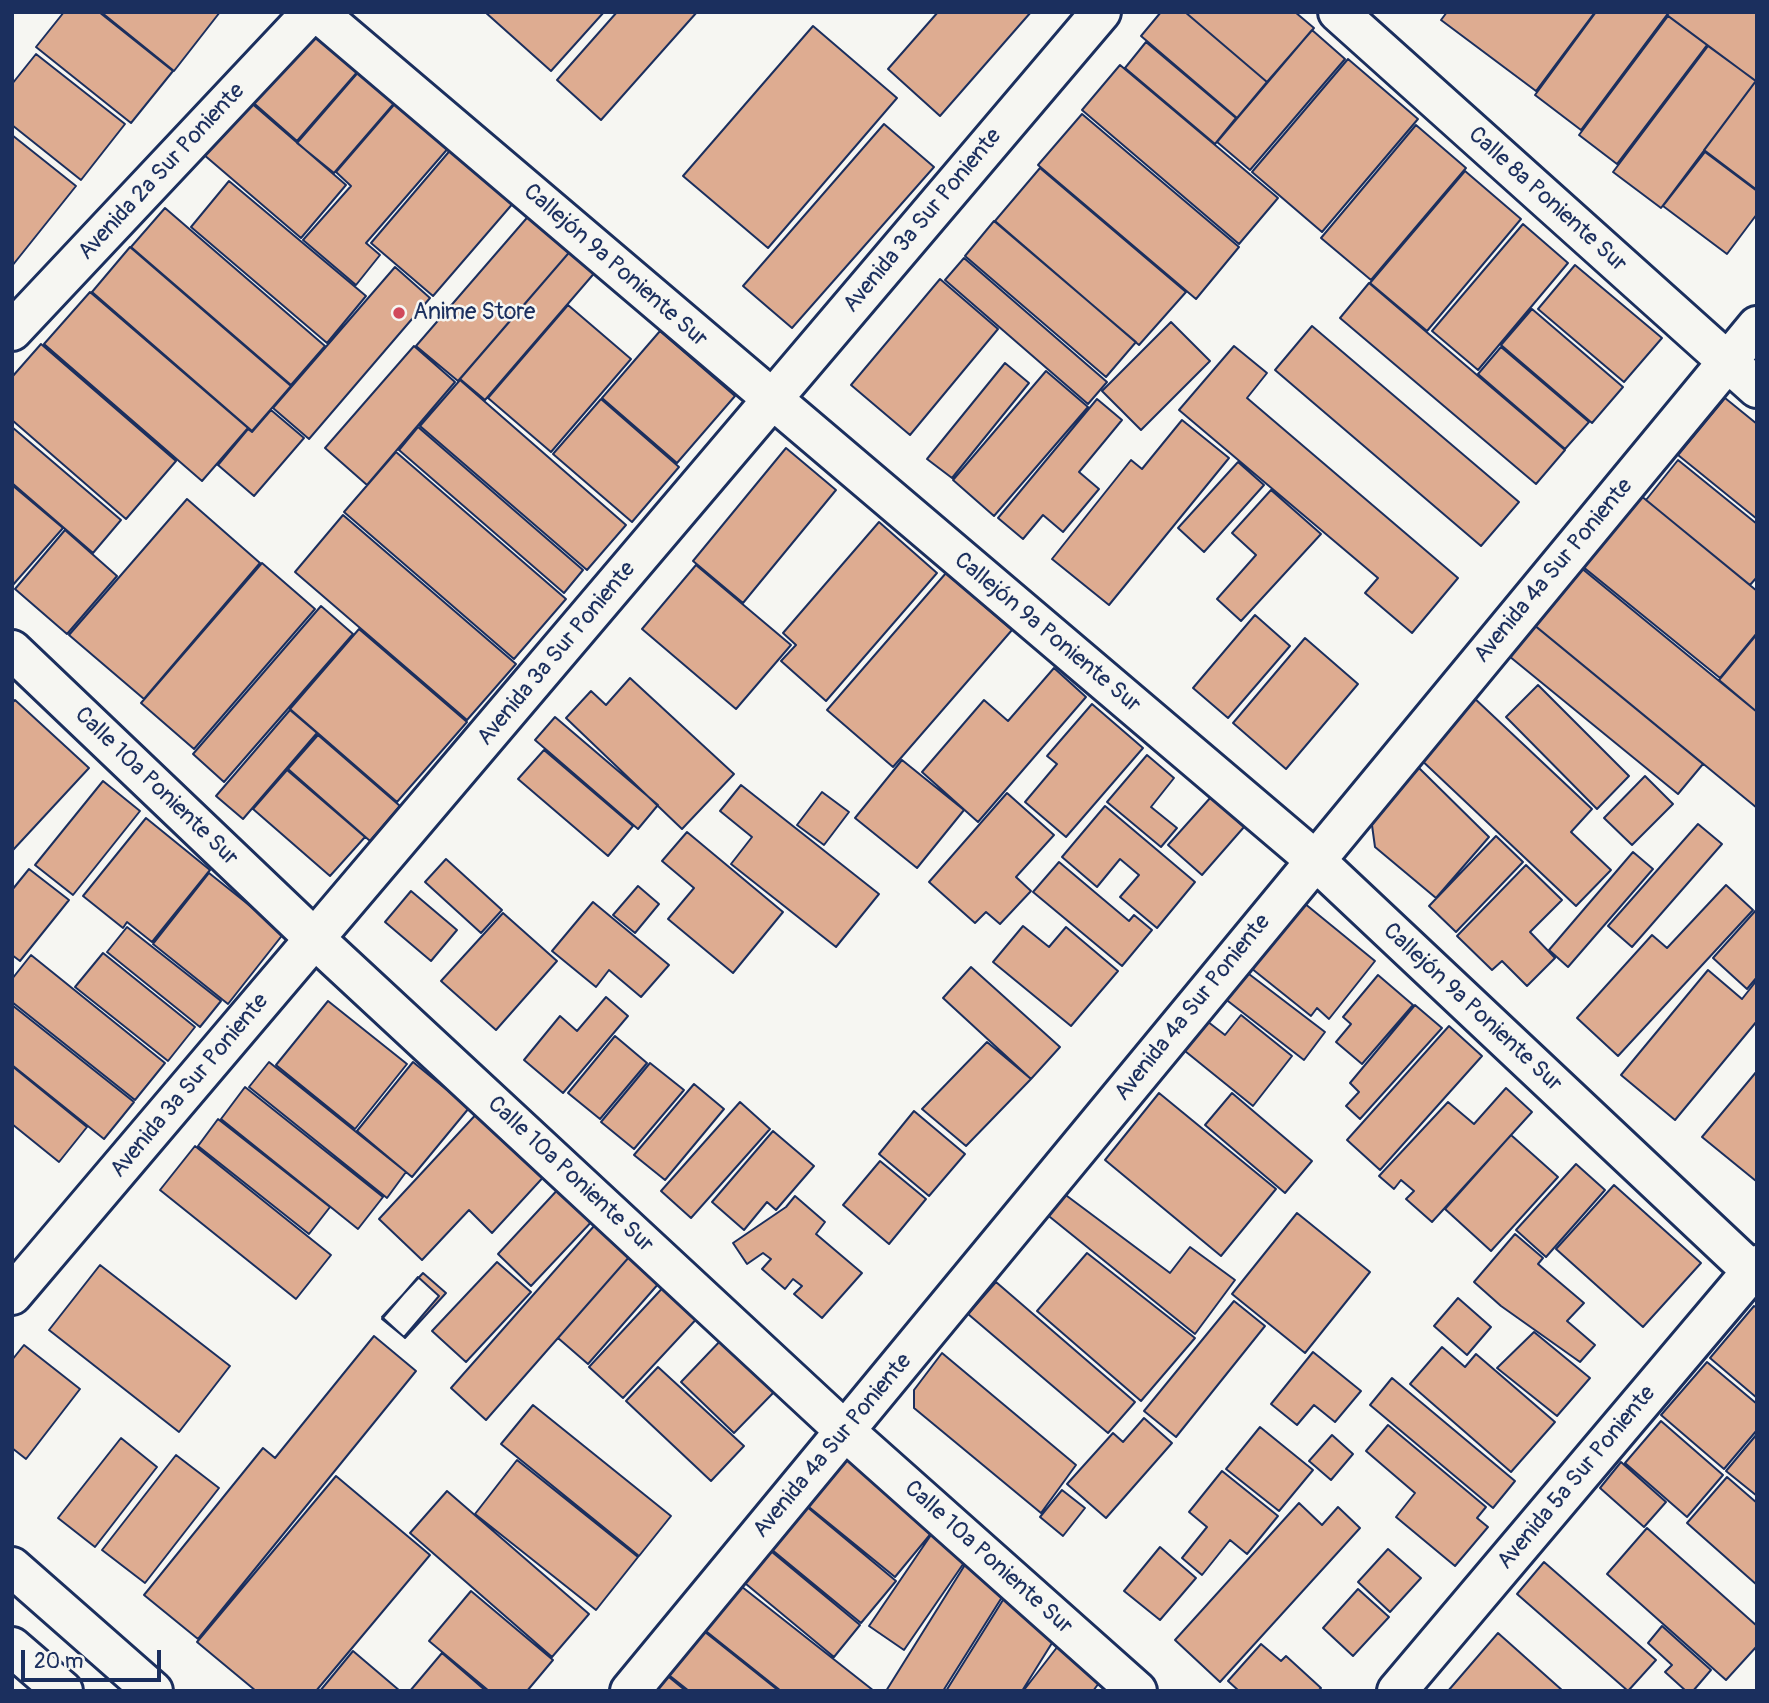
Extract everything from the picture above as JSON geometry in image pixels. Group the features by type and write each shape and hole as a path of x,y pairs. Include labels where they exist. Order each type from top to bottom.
{"street":[{"name":"Avenida 2a Sur Poniente","path":"12,331 315,12"},
{"name":"Callejón 9a Poniente Sur","path":"315,12 1315,860 1755,1271"},
{"name":"Avenida 3a Sur Poniente","path":"12,1295 1101,12"},
{"name":"Calle 8a Poniente Sur","path":"1338,12 1757,388"},
{"name":"Avenida 4a Sur Poniente","path":"630,1691 1757,326"},
{"name":"Calle 10a Poniente Sur","path":"12,650 315,939 845,1431 1137,1691"},
{"name":"Avenida 5a Sur Poniente","path":"1397,1691 1755,1271"},
{"path":"12,1567 153,1691"},
{"path":"12,1647 63,1691"}],"building":[{"path":"64,12 99,12 173,71 131,123 36,47"},
{"path":"101,12 220,12 174,71"},
{"path":"485,12 604,12 551,71"},
{"path":"617,12 697,12 601,120 557,80"},
{"path":"938,12 1031,12 940,116 888,69"},
{"path":"1161,12 1185,12 1267,82 1237,118 1141,36"},
{"path":"1185,12 1295,12 1314,28 1267,82"},
{"path":"1447,12 1595,12 1536,91 1441,20"},
{"path":"1596,12 1669,12 1581,130 1535,95"},
{"path":"1670,12 1757,12 1757,82 1667,15"},
{"path":"1668,16 1707,45 1617,164 1579,135"},
{"path":"316,19 366,62 297,141 248,98"},
{"path":"813,26 897,98 768,248 683,176"},
{"path":"1312,30 1345,59 1250,170 1217,142"},
{"path":"1146,42 1236,118 1215,144 1125,68"},
{"path":"1708,46 1756,81 1661,208 1613,172"},
{"path":"36,54 125,124 81,180 12,125 12,84"},
{"path":"1348,59 1418,119 1322,232 1252,172"},
{"path":"367,62 403,93 334,173 297,143"},
{"path":"1120,65 1278,198 1239,244 1082,110"},
{"path":"1755,82 1757,83 1757,190 1704,150"},
{"path":"405,92 457,138 366,243 380,255 356,285 303,240 351,186 336,172"},
{"path":"249,101 346,185 301,238 203,154"},
{"path":"1082,114 1239,247 1196,299 1038,165"},
{"path":"884,124 934,167 792,328 743,286"},
{"path":"1416,125 1466,168 1371,280 1321,238"},
{"path":"12,135 76,186 12,266"},
{"path":"459,140 521,194 433,296 371,243"},
{"path":"1705,152 1757,191 1757,214 1727,254 1663,206"},
{"path":"1040,168 1186,292 1139,345 995,221"},
{"path":"1465,171 1521,219 1427,331 1370,283"},
{"path":"229,181 366,296 327,343 191,227"},
{"path":"165,208 325,346 291,385 131,247"},
{"path":"532,212 573,248 458,381 416,346"},
{"path":"994,221 1136,342 1106,377 965,256"},
{"path":"1523,224 1568,263 1478,370 1432,331"},
{"path":"130,247 291,386 252,431 92,292"},
{"path":"573,248 597,270 485,400 460,379"},
{"path":"964,258 1107,382 1088,404 945,280"},
{"path":"1575,265 1662,338 1624,382 1538,309"},
{"path":"395,267 430,298 309,439 273,408"},
{"path":"940,279 998,329 910,435 851,385"},
{"path":"1369,283 1565,450 1536,484 1340,318"},
{"path":"90,292 248,428 202,481 44,344"},
{"path":"568,305 631,359 551,452 488,398"},
{"path":"1532,309 1623,387 1592,423 1501,345"},
{"path":"1171,322 1210,361 1141,430 1102,391"},
{"path":"1312,326 1519,502 1481,546 1275,370"},
{"path":"660,331 735,396 677,463 602,398"},
{"path":"41,344 176,461 126,519 12,420 12,377"},
{"path":"414,346 455,382 367,485 325,448"},
{"path":"1234,346 1267,373 1247,398 1458,578 1412,633 1365,593 1378,578 1179,410"},
{"path":"1501,347 1589,422 1565,449 1478,374"},
{"path":"1005,363 1029,383 952,478 927,459"},
{"path":"1046,371 1088,407 994,516 953,480"},
{"path":"460,380 626,525 587,570 420,426"},
{"path":"1725,398 1757,424 1757,519 1678,455"},
{"path":"601,399 679,467 632,522 553,454"},
{"path":"1097,399 1122,420 1079,472 1099,489 1063,532 1043,515 1023,539 998,518"},
{"path":"271,410 304,438 254,496 218,465 248,429 252,432"},
{"path":"1182,420 1229,458 1109,605 1052,559 1131,460 1142,469"},
{"path":"12,427 121,520 93,553 12,483"},
{"path":"418,427 583,570 564,593 399,450"},
{"path":"786,448 836,490 743,603 693,561"},
{"path":"396,452 566,599 514,659 344,512"},
{"path":"1678,460 1757,524 1757,577 1750,585 1646,500"},
{"path":"1238,462 1264,485 1204,552 1178,528"},
{"path":"12,485 63,528 12,586"},
{"path":"1271,490 1321,534 1241,621 1217,599 1256,555 1232,533"},
{"path":"1640,495 1757,591 1757,633 1720,678 1582,566"},
{"path":"187,499 260,563 144,699 69,635"},
{"path":"343,515 516,664 467,720 295,572"},
{"path":"879,522 937,573 826,701 781,661 796,645 783,633"},
{"path":"65,530 117,576 67,634 15,589"},
{"path":"262,563 315,609 194,749 141,703"},
{"path":"696,565 791,645 736,709 642,629"},
{"path":"1580,567 1757,712 1757,808 1533,624"},
{"path":"946,573 1012,630 893,767 827,710"},
{"path":"321,606 353,634 224,782 193,754"},
{"path":"1255,615 1290,646 1228,718 1193,688"},
{"path":"1534,625 1703,764 1678,794 1509,656"},
{"path":"359,629 467,722 397,802 290,709"},
{"path":"1757,634 1757,712 1719,680"},
{"path":"1305,638 1358,684 1286,769 1233,723"},
{"path":"1054,668 1086,697 978,822 922,772 984,700 1008,721"},
{"path":"630,678 734,774 682,829 566,718 591,691 606,705"},
{"path":"1538,685 1629,776 1597,809 1506,717"},
{"path":"1472,696 1592,809 1571,832 1611,870 1576,906 1416,755"},
{"path":"15,700 89,768 13,850 12,703"},
{"path":"1092,704 1143,748 1066,837 1025,802 1057,764 1047,756"},
{"path":"290,710 317,733 243,819 216,796"},
{"path":"555,717 658,805 638,829 535,740"},
{"path":"318,735 400,806 370,841 288,769"},
{"path":"544,750 633,826 608,856 518,779"},
{"path":"1147,755 1174,778 1151,807 1177,828 1161,847 1107,802"},
{"path":"902,760 964,810 917,868 855,818"},
{"path":"1419,768 1489,837 1436,898 1375,847 1371,818"},
{"path":"287,770 365,837 330,876 253,809"},
{"path":"1645,776 1673,804 1632,845 1604,818"},
{"path":"103,781 140,811 73,895 35,865"},
{"path":"741,785 879,894 836,947 731,864 752,837 720,811"},
{"path":"822,792 849,812 824,845 797,825"},
{"path":"1007,793 1054,835 1016,877 1031,891 1000,924 986,912 975,923 929,882"},
{"path":"1211,797 1244,827 1202,875 1168,845"},
{"path":"1105,806 1195,882 1157,928 1120,897 1139,875 1120,859 1097,887 1062,857"},
{"path":"146,818 210,870 152,942 127,922 123,928 83,896"},
{"path":"1698,824 1722,844 1632,947 1608,926"},
{"path":"687,832 783,912 733,973 668,919 694,888 662,861"},
{"path":"1496,836 1523,862 1456,932 1429,906"},
{"path":"1633,852 1653,869 1568,967 1549,950"},
{"path":"446,859 502,910 481,933 425,882"},
{"path":"1059,862 1129,921 1134,915 1152,930 1122,966 1033,892"},
{"path":"1526,865 1562,900 1530,932 1555,958 1527,986 1502,961 1492,970 1457,936"},
{"path":"29,869 69,900 20,961 12,955 12,890"},
{"path":"209,873 284,933 228,1004 153,944"},
{"path":"1726,885 1753,910 1618,1056 1577,1018 1652,935 1667,948"},
{"path":"638,886 659,904 635,933 613,915"},
{"path":"411,891 457,930 431,961 385,922"},
{"path":"593,902 669,965 641,997 609,970 596,987 552,951"},
{"path":"1304,903 1375,961 1329,1019 1317,1008 1311,1016 1251,968"},
{"path":"1757,909 1757,977 1747,989 1713,958"},
{"path":"503,913 557,961 496,1030 441,981"},
{"path":"1023,926 1049,947 1066,927 1118,971 1071,1026 993,962"},
{"path":"127,927 221,1001 200,1027 107,952"},
{"path":"103,953 195,1027 168,1061 75,987"},
{"path":"31,955 165,1063 135,1100 12,1002 12,979"},
{"path":"971,967 1060,1047 1031,1079 943,998"},
{"path":"1708,970 1742,999 1757,980 1757,1021 1675,1120 1621,1075"},
{"path":"1245,971 1325,1032 1304,1060 1224,998"},
{"path":"1378,975 1413,1005 1362,1064 1336,1042 1351,1024 1343,1017"},
{"path":"606,997 628,1016 563,1093 524,1060 560,1016 577,1031"},
{"path":"328,1001 407,1064 355,1129 276,1065"},
{"path":"12,1005 134,1102 104,1139 12,1065"},
{"path":"1415,1005 1442,1028 1360,1119 1346,1106 1359,1092 1350,1083"},
{"path":"1241,1015 1292,1056 1253,1106 1180,1047 1203,1018 1225,1035"},
{"path":"1449,1026 1482,1056 1380,1170 1347,1140"},
{"path":"615,1036 647,1063 600,1119 568,1093"},
{"path":"987,1042 1031,1079 966,1146 922,1109"},
{"path":"269,1062 406,1172 387,1198 249,1087"},
{"path":"413,1062 469,1108 412,1177 357,1131"},
{"path":"650,1063 684,1090 634,1149 601,1122"},
{"path":"12,1066 87,1127 59,1162 12,1124"},
{"path":"1757,1071 1757,1180 1756,1181 1702,1137"},
{"path":"694,1084 724,1109 665,1180 634,1155"},
{"path":"245,1087 383,1197 358,1229 221,1119"},
{"path":"1506,1088 1532,1112 1432,1222 1406,1199 1414,1191 1401,1180 1394,1189 1379,1176 1448,1102 1474,1124"},
{"path":"1159,1093 1276,1189 1221,1256 1105,1160"},
{"path":"1232,1093 1312,1161 1285,1193 1205,1125"},
{"path":"740,1102 770,1129 691,1218 661,1191"},
{"path":"481,1109 548,1172 492,1233 469,1210 422,1260 379,1219"},
{"path":"914,1111 965,1154 929,1196 879,1154"},
{"path":"218,1119 330,1207 309,1234 198,1146"},
{"path":"773,1131 814,1166 776,1210 767,1202 744,1230 712,1202"},
{"path":"1511,1135 1558,1177 1491,1251 1445,1209"},
{"path":"195,1146 331,1255 296,1299 160,1190"},
{"path":"880,1161 926,1199 889,1244 843,1205"},
{"path":"1576,1164 1605,1190 1546,1257 1516,1230"},
{"path":"562,1185 596,1217 531,1286 498,1254"},
{"path":"1614,1185 1701,1263 1643,1327 1556,1249"},
{"path":"1063,1193 1170,1273 1190,1247 1235,1280 1195,1334 1045,1213"},
{"path":"795,1196 825,1222 816,1234 862,1273 822,1318 794,1294 802,1286 793,1279 785,1289 762,1269 771,1259 763,1253 747,1264 733,1243 786,1207"},
{"path":"1297,1213 1370,1272 1305,1353 1232,1294"},
{"path":"602,1217 637,1248 486,1420 451,1388"},
{"path":"1515,1234 1543,1258 1538,1264 1584,1303 1567,1321 1595,1345 1580,1362 1501,1306 1474,1282"},
{"path":"637,1248 667,1274 588,1364 558,1338"},
{"path":"1087,1253 1195,1338 1141,1401 1037,1311"},
{"path":"497,1262 531,1292 466,1362 432,1331"},
{"path":"100,1265 230,1366 179,1432 49,1330"},
{"path":"423,1273 446,1293 405,1338 382,1317"},
{"path":"418,1277 439,1296 404,1337 382,1319"},
{"path":"669,1281 702,1313 623,1398 589,1367"},
{"path":"996,1282 1135,1402 1108,1433 968,1314"},
{"path":"1458,1298 1491,1327 1467,1355 1434,1326"},
{"path":"1234,1301 1265,1326 1176,1437 1144,1411"},
{"path":"1754,1306 1757,1308 1757,1398 1710,1358"},
{"path":"1534,1332 1590,1378 1557,1416 1497,1368"},
{"path":"374,1336 416,1371 198,1639 144,1595 263,1448 275,1458"},
{"path":"723,1338 776,1390 734,1433 681,1382"},
{"path":"24,1345 80,1389 26,1459 12,1448 12,1360"},
{"path":"1442,1347 1465,1367 1476,1354 1555,1422 1511,1472 1410,1384"},
{"path":"1313,1352 1361,1391 1335,1422 1314,1405 1297,1425 1271,1404"},
{"path":"942,1353 1076,1465 1041,1513 914,1408 914,1390"},
{"path":"1707,1362 1757,1404 1757,1430 1724,1469 1661,1415"},
{"path":"658,1367 744,1446 711,1481 626,1401"},
{"path":"1392,1378 1515,1481 1493,1508 1370,1405"},
{"path":"533,1405 671,1516 639,1556 501,1444"},
{"path":"1144,1418 1172,1443 1106,1518 1067,1484 1113,1433 1123,1442"},
{"path":"1661,1421 1723,1475 1687,1517 1625,1463"},
{"path":"1388,1425 1486,1507 1477,1518 1488,1527 1455,1566 1396,1517 1415,1493 1366,1451"},
{"path":"1260,1427 1313,1470 1279,1511 1226,1469"},
{"path":"1757,1434 1757,1496 1726,1471"},
{"path":"1332,1435 1353,1454 1331,1480 1309,1461"},
{"path":"121,1438 157,1467 95,1547 58,1518"},
{"path":"847,1449 938,1525 895,1577 804,1503"},
{"path":"176,1455 219,1488 145,1583 102,1550"},
{"path":"517,1460 638,1557 596,1610 475,1514"},
{"path":"1621,1462 1666,1502 1644,1527 1600,1488"},
{"path":"1222,1471 1278,1516 1247,1554 1230,1540 1202,1575 1182,1558 1207,1527 1189,1512"},
{"path":"336,1476 430,1555 316,1691 256,1691 197,1642"},
{"path":"1727,1477 1757,1503 1757,1585 1687,1523"},
{"path":"1062,1490 1085,1508 1063,1536 1040,1517"},
{"path":"447,1491 589,1614 552,1657 410,1533"},
{"path":"1299,1503 1322,1525 1338,1507 1360,1528 1220,1682 1175,1640"},
{"path":"806,1506 896,1581 861,1623 771,1549"},
{"path":"1647,1528 1757,1626 1757,1646 1726,1680 1607,1574"},
{"path":"933,1532 968,1557 904,1650 869,1626"},
{"path":"766,1547 860,1625 834,1657 740,1579"},
{"path":"1160,1547 1196,1578 1160,1620 1124,1591"},
{"path":"1388,1549 1421,1578 1390,1612 1358,1582"},
{"path":"968,1560 1009,1586 943,1691 886,1691"},
{"path":"1544,1562 1656,1660 1628,1691 1517,1594"},
{"path":"732,1579 874,1691 781,1691 697,1624"},
{"path":"1358,1589 1389,1617 1353,1656 1323,1628"},
{"path":"471,1591 553,1660 527,1691 489,1691 429,1641"},
{"path":"1008,1592 1062,1627 1022,1691 946,1691"},
{"path":"1662,1626 1711,1670 1693,1691 1686,1691 1665,1672 1672,1665 1648,1643"},
{"path":"700,1628 779,1691 689,1691 665,1672"},
{"path":"1498,1633 1563,1691 1448,1691"},
{"path":"1261,1644 1281,1661 1286,1656 1321,1688 1318,1691 1239,1691 1228,1681"},
{"path":"1058,1646 1102,1679 1093,1691 1024,1690"},
{"path":"353,1651 400,1691 320,1691"},
{"path":"442,1653 486,1691 410,1691"},
{"path":"664,1673 686,1691 650,1691"}],"place":[{"name":"Anime Store","path":"399,313"}]}
